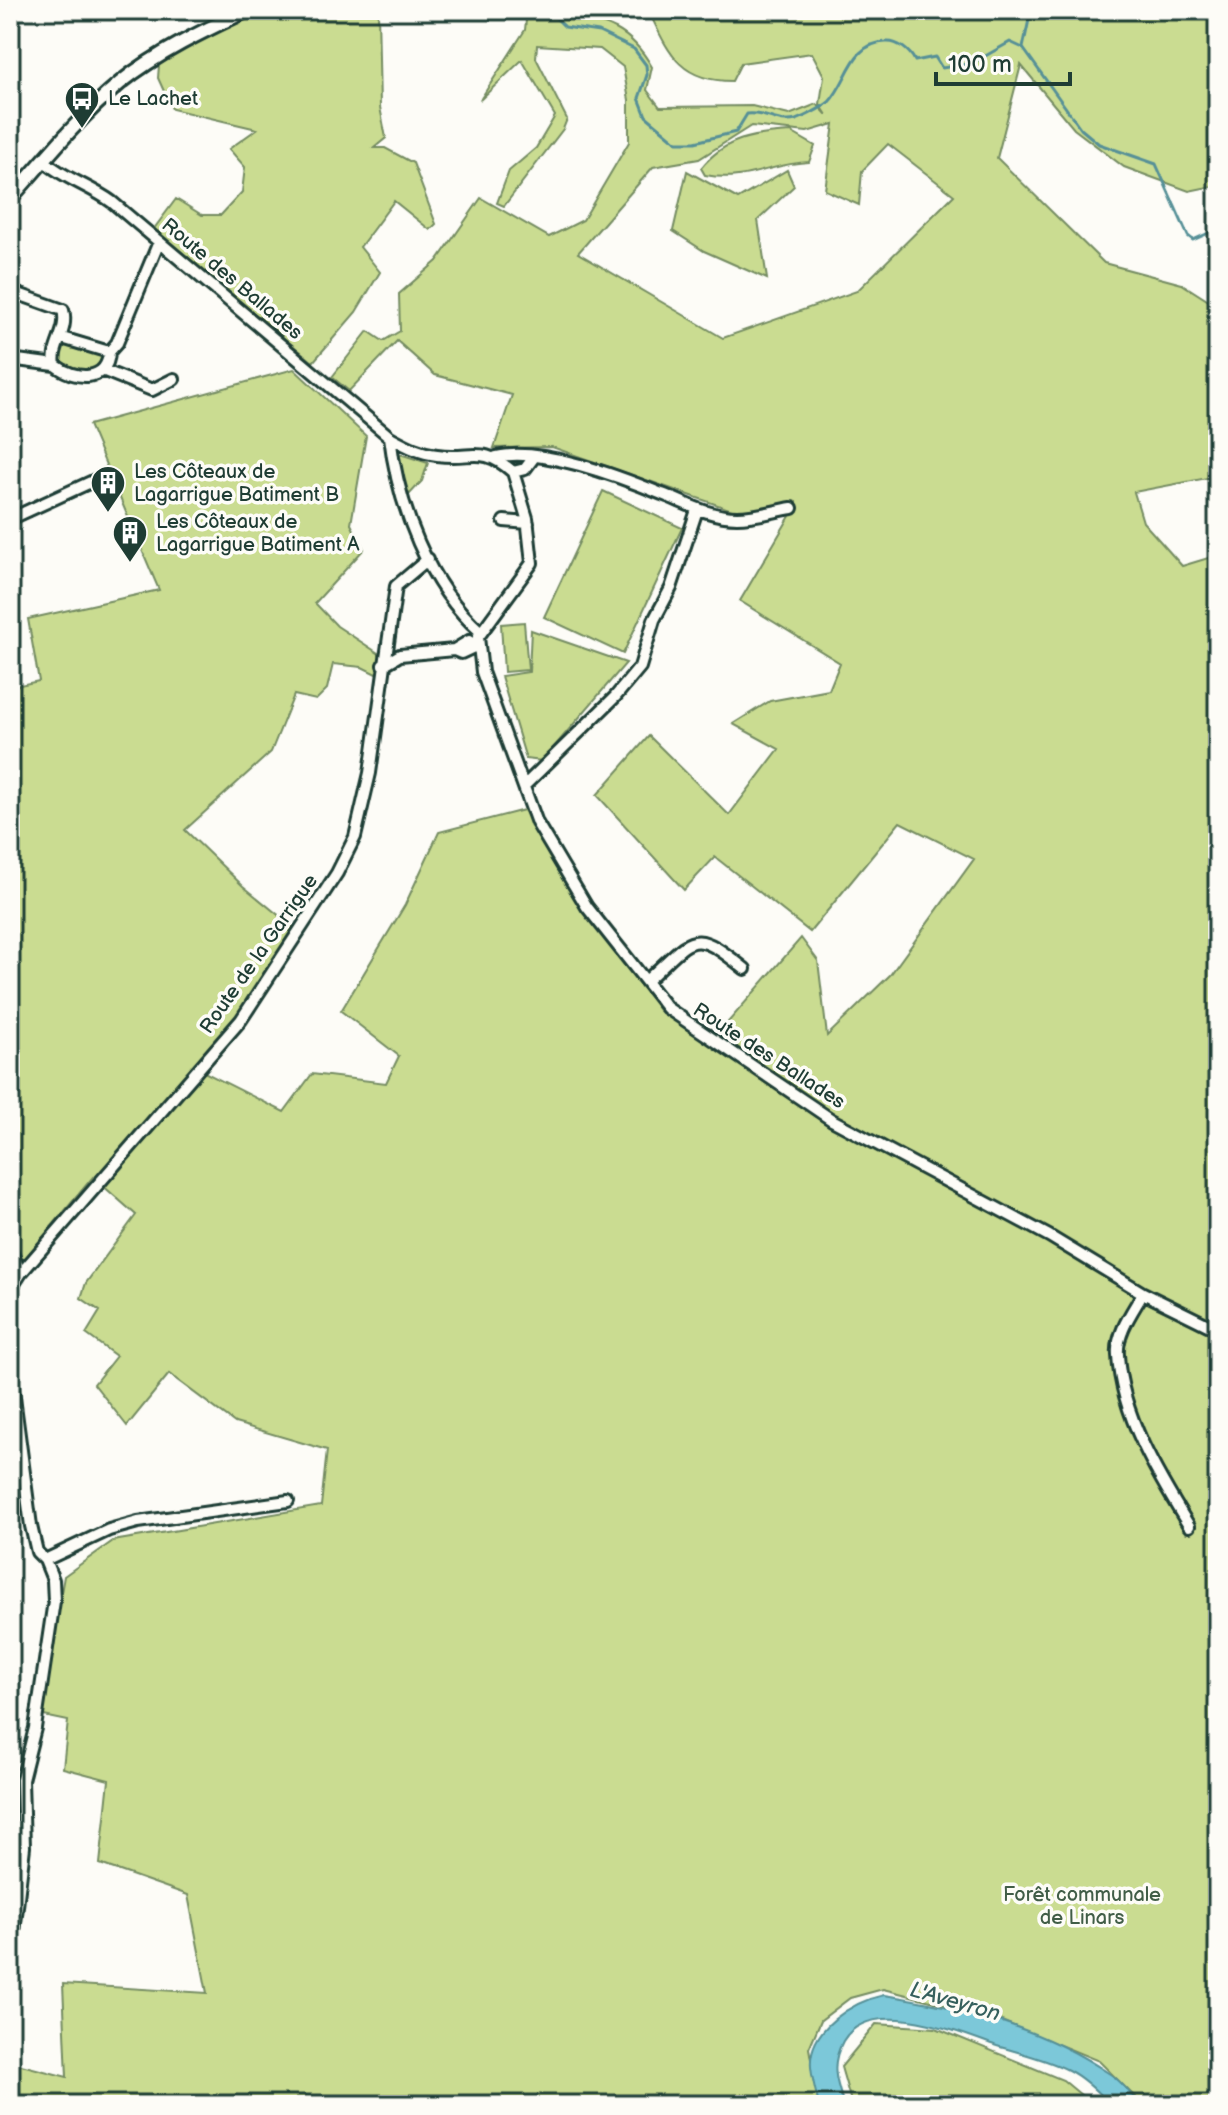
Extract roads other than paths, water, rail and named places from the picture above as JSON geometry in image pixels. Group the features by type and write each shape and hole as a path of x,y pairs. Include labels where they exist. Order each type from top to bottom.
{"street":[{"path":"213,26 225,10"},
{"path":"10,199 122,82 213,26 248,10"},
{"name":"Route des Ballades","path":"44,161 65,178 94,190 390,437 414,450 438,455 534,457 583,467 662,494 697,510 737,517 792,508"},
{"path":"105,371 109,352 117,343 159,242"},
{"path":"10,291 63,310 62,338 53,357 55,365"},
{"path":"62,338 109,352"},
{"path":"10,359 55,365 90,377 105,371 152,390 174,379"},
{"path":"390,437 402,501 428,559 449,594 481,632"},
{"path":"383,665 400,655 454,650 469,641 476,646 481,632 532,563 528,523 513,472 496,457"},
{"path":"513,472 519,461 534,457"},
{"path":"10,519 106,475"},
{"path":"525,785 615,697 640,667 654,620 671,588 697,510"},
{"path":"504,521 528,523"},
{"name":"Route de la Garrigue","path":"10,1290 21,1273 241,1020 337,873 363,809 396,586 428,559"},
{"name":"Route des Ballades","path":"476,646 497,719 518,766 537,823 556,858 587,907 680,1020 832,1120 1049,1236 1143,1293 1218,1330"},
{"path":"518,766 543,766"},
{"path":"646,981 685,945 698,940 712,942 745,969"},
{"path":"10,1250 21,1273"},
{"path":"1143,1293 1124,1327 1117,1354 1142,1444 1189,1526"},
{"path":"10,1367 31,1526 37,1552 45,1560 53,1580 52,1627 22,1780 24,1847 10,1966"},
{"path":"45,1560 109,1530 138,1522 288,1501"}],"water":[{"path":"884,1995 973,2013 1058,2044 1110,2074 1140,2105 1110,2105 1080,2077 1042,2059 938,2026 893,2019 873,2020 856,2027 843,2041 835,2065 844,2105 819,2105 811,2067 812,2053 824,2029 846,2011"}],"waterway":[{"path":"548,10 565,27 599,32 634,49 646,65 647,75 639,98 646,116 677,142 695,142 736,132 747,114 789,121 808,115 829,102 857,56 874,44 895,43 907,50 915,61 935,57 942,68 973,63 1010,42 1023,48 1081,129 1099,144 1156,164 1188,236 1193,240 1211,232 1218,234"},
{"path":"1023,48 1031,10"}],"place":[{"name":"Le Lachet","path":"82,130"},
{"name":"Les Côteaux de Lagarrigue Batiment B","path":"108,514"},
{"name":"Les Côteaux de Lagarrigue Batiment A","path":"130,564"}],"park label":[{"name":"Forêt communale de Linars","path":"1082,1906"}],"water label":[{"name":"L'Aveyron","path":"955,2002"}]}
